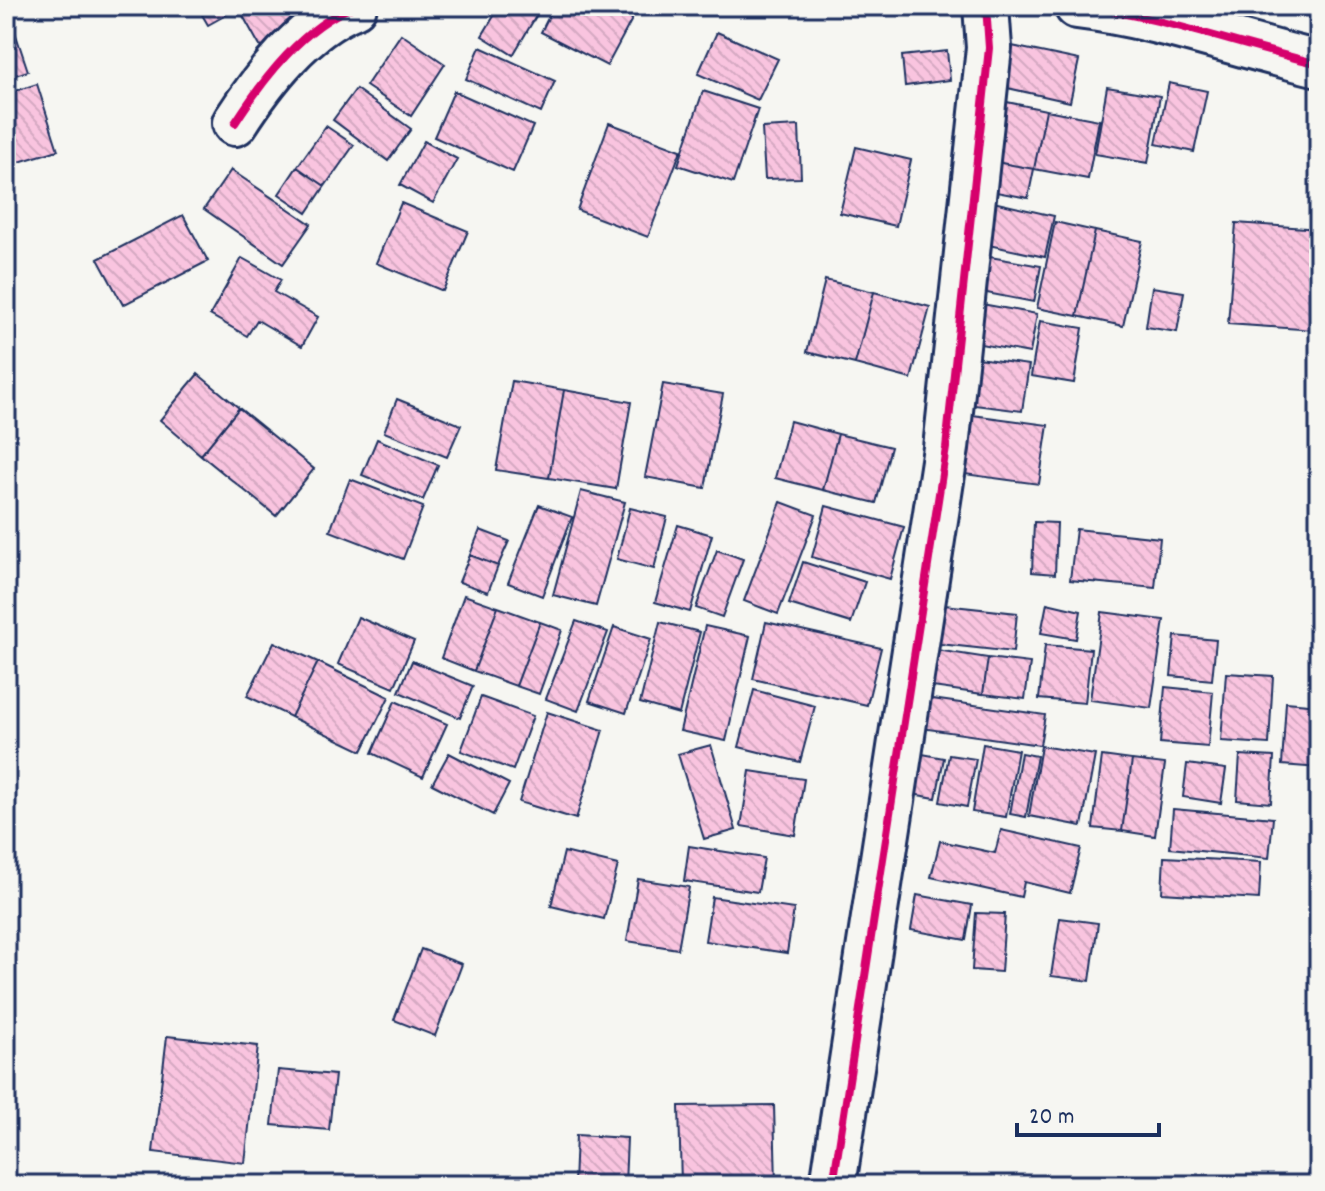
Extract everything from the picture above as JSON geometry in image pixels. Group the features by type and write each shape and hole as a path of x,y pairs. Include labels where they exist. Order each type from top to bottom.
{"street":[{"path":"235,123 264,79 298,44 341,11 354,6"},
{"path":"833,1185 946,448 989,48 986,6"},
{"path":"1077,6 1179,25 1319,64"}],"building":[{"path":"197,6 242,6 208,25"},
{"path":"255,6 311,6 262,50 242,14"},
{"path":"500,6 542,6 513,55 482,36"},
{"path":"554,6 639,6 607,66 541,32"},
{"path":"10,17 28,71 6,78 6,18"},
{"path":"717,32 778,59 758,100 698,74"},
{"path":"401,34 445,64 411,116 366,86"},
{"path":"1012,46 1079,60 1070,102 1003,87"},
{"path":"480,47 555,81 541,113 466,79"},
{"path":"947,51 950,80 905,86 902,56"},
{"path":"1169,83 1207,91 1194,152 1156,144"},
{"path":"37,84 58,150 6,166 6,94"},
{"path":"1107,87 1160,96 1148,163 1095,154"},
{"path":"356,89 411,129 388,161 333,120"},
{"path":"454,91 533,126 513,172 434,137"},
{"path":"703,91 758,109 733,183 678,165"},
{"path":"997,100 1046,110 1034,169 985,160"},
{"path":"1046,110 1099,120 1088,179 1034,169"},
{"path":"609,123 681,150 648,237 577,210"},
{"path":"326,126 354,145 325,186 297,167"},
{"path":"799,126 801,178 765,179 762,128"},
{"path":"424,141 457,159 433,203 400,185"},
{"path":"856,147 911,160 896,226 840,213"},
{"path":"985,160 1034,169 1028,198 980,189"},
{"path":"297,167 325,186 307,213 279,194"},
{"path":"231,170 311,224 283,264 204,209"},
{"path":"980,199 1054,216 1045,257 970,241"},
{"path":"401,203 468,231 443,291 376,263"},
{"path":"183,215 208,261 123,305 98,259"},
{"path":"1055,222 1095,231 1077,316 1037,308"},
{"path":"1236,223 1319,229 1314,330 1228,324"},
{"path":"1095,231 1142,241 1123,326 1077,316"},
{"path":"973,254 1041,266 1034,302 966,289"},
{"path":"242,258 281,280 274,292 318,317 302,346 257,320 247,336 210,315"},
{"path":"825,280 874,292 855,364 807,352"},
{"path":"1152,287 1184,292 1177,332 1146,327"},
{"path":"874,292 930,307 911,379 855,364"},
{"path":"971,302 1037,314 1030,353 964,341"},
{"path":"1040,321 1083,328 1074,383 1031,376"},
{"path":"964,356 1029,365 1022,411 958,403"},
{"path":"198,374 239,408 201,455 160,420"},
{"path":"512,381 564,390 549,478 496,470"},
{"path":"663,384 723,394 705,488 645,477"},
{"path":"564,390 631,402 616,489 549,478"},
{"path":"397,399 461,425 447,457 384,432"},
{"path":"239,408 314,469 276,516 201,455"},
{"path":"965,414 1048,425 1039,484 957,473"},
{"path":"790,421 838,434 823,490 775,478"},
{"path":"838,434 891,447 876,503 823,490"},
{"path":"377,439 438,465 423,500 362,475"},
{"path":"350,479 423,507 403,559 330,531"},
{"path":"581,491 625,502 596,606 553,595"},
{"path":"781,502 816,515 778,614 744,601"},
{"path":"539,505 572,517 542,596 508,583"},
{"path":"826,506 904,527 890,579 812,557"},
{"path":"630,508 667,517 654,569 617,559"},
{"path":"1034,522 1057,523 1055,574 1032,572"},
{"path":"678,525 712,535 690,612 655,602"},
{"path":"1076,529 1160,538 1155,588 1070,580"},
{"path":"480,530 509,541 498,566 470,555"},
{"path":"717,550 743,559 722,617 696,608"},
{"path":"470,555 498,566 488,592 459,582"},
{"path":"803,562 865,582 851,623 789,604"},
{"path":"464,595 498,607 474,671 441,658"},
{"path":"1047,603 1081,611 1076,639 1041,633"},
{"path":"935,604 1017,613 1013,652 931,643"},
{"path":"498,607 540,622 516,686 474,671"},
{"path":"1102,612 1164,620 1151,708 1090,700"},
{"path":"358,617 414,641 394,688 338,664"},
{"path":"576,621 608,632 578,711 546,699"},
{"path":"540,622 562,630 539,694 516,686"},
{"path":"660,622 700,632 679,714 640,703"},
{"path":"766,622 881,648 867,705 753,679"},
{"path":"705,626 750,636 726,741 680,731"},
{"path":"614,627 651,639 626,713 589,701"},
{"path":"1175,636 1216,640 1212,680 1171,676"},
{"path":"274,642 318,662 291,717 247,696"},
{"path":"1045,645 1091,649 1085,703 1039,699"},
{"path":"930,649 988,658 983,694 925,686"},
{"path":"988,658 1030,663 1025,699 983,694"},
{"path":"412,661 473,686 460,718 399,692"},
{"path":"318,662 389,697 362,751 291,717"},
{"path":"1226,673 1273,676 1269,744 1221,741"},
{"path":"1165,687 1213,692 1208,747 1160,743"},
{"path":"754,690 815,706 800,762 739,747"},
{"path":"911,696 1045,715 1040,745 907,726"},
{"path":"481,697 533,716 513,770 461,751"},
{"path":"395,701 447,724 423,777 372,753"},
{"path":"1286,702 1319,705 1319,768 1282,765"},
{"path":"547,712 603,730 576,819 519,802"},
{"path":"983,744 1018,750 1006,817 972,812"},
{"path":"711,745 736,830 704,839 678,754"},
{"path":"1041,746 1095,755 1082,826 1029,816"},
{"path":"901,750 944,758 936,798 893,791"},
{"path":"449,753 509,784 493,815 432,784"},
{"path":"1021,753 1037,756 1026,817 1010,814"},
{"path":"949,755 976,759 967,807 940,802"},
{"path":"1240,755 1274,757 1271,803 1237,800"},
{"path":"1102,756 1132,760 1122,831 1093,828"},
{"path":"1132,760 1165,764 1155,836 1122,831"},
{"path":"1187,764 1226,769 1221,803 1183,797"},
{"path":"750,771 804,779 795,835 741,826"},
{"path":"1173,809 1273,818 1269,858 1170,848"},
{"path":"1001,830 1081,848 1070,893 1024,882 1021,897 931,877 940,841 995,853"},
{"path":"689,846 764,858 758,892 684,881"},
{"path":"564,852 618,865 604,919 551,906"},
{"path":"1164,857 1261,862 1259,899 1162,893"},
{"path":"638,879 689,887 678,949 627,941"},
{"path":"917,895 972,905 966,940 911,930"},
{"path":"712,897 794,909 787,953 705,941"},
{"path":"976,913 1005,914 1001,972 972,970"},
{"path":"1060,918 1098,923 1090,981 1051,976"},
{"path":"421,949 462,964 435,1036 394,1020"},
{"path":"167,1036 258,1046 245,1163 153,1152"},
{"path":"278,1070 335,1075 329,1130 272,1125"},
{"path":"774,1105 776,1185 681,1185 679,1106"},
{"path":"576,1135 627,1138 625,1185 574,1185"}],"cycle path":[{"path":"235,123 272,72 302,40 335,15 354,6"},
{"path":"833,1185 946,448 989,48 986,6"},
{"path":"1077,6 1169,24 1319,64"}]}
